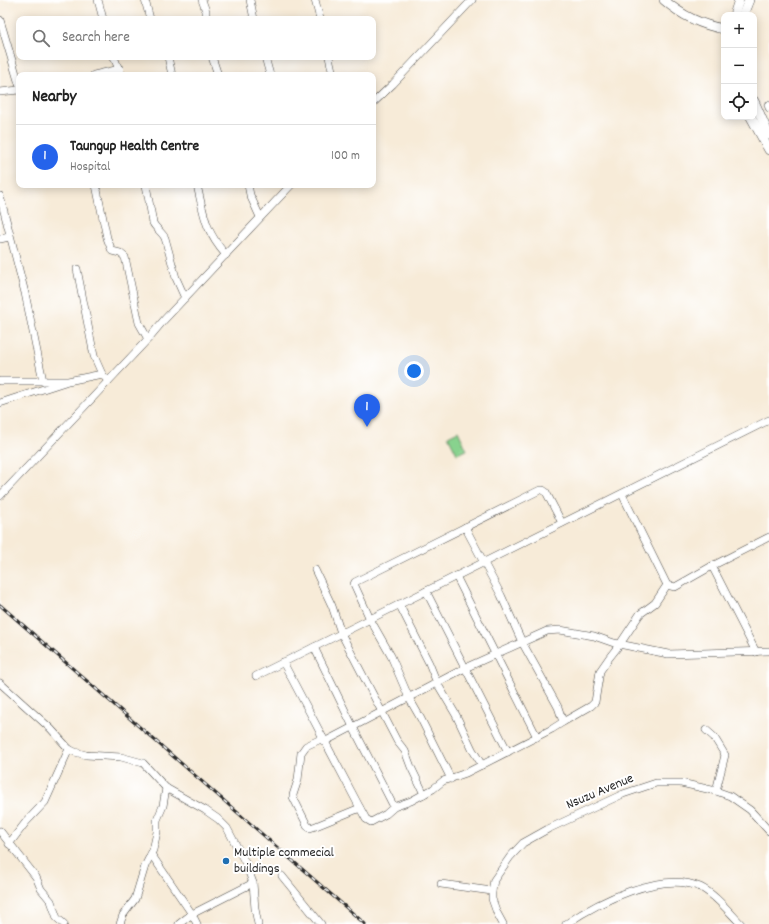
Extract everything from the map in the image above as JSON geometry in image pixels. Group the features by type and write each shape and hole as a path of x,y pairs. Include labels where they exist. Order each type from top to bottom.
{"main road":[{"path":"664,0 693,20 721,28"},
{"path":"735,12 740,0"},
{"path":"744,12 749,0"},
{"path":"757,108 769,134"},
{"path":"753,120 769,150"}],"street":[{"path":"98,0 102,16"},
{"path":"146,0 149,16"},
{"path":"202,0 206,11 206,16"},
{"path":"250,0 253,16"},
{"path":"315,0 319,16"},
{"path":"376,100 472,0"},
{"path":"0,20 16,74"},
{"path":"115,60 120,72"},
{"path":"169,60 171,72"},
{"path":"213,60 217,72"},
{"path":"266,60 269,72"},
{"path":"330,60 332,72"},
{"path":"0,92 16,90"},
{"path":"97,188 107,238 112,251 120,253 125,257 139,323 148,339"},
{"path":"147,188 153,223 165,238 176,278 185,298"},
{"path":"198,188 205,223 212,237 226,255"},
{"path":"249,188 250,195 260,217"},
{"path":"0,496 288,188"},
{"path":"0,196 9,237 25,293 44,381"},
{"path":"0,240 9,237"},
{"path":"77,269 94,356 102,374 108,381"},
{"path":"0,402 68,381 102,374"},
{"path":"0,381 68,381"},
{"path":"256,676 769,420"},
{"path":"451,779 370,619 355,587 355,582 526,496 543,490 546,492 562,523"},
{"path":"622,494 667,585 675,587 769,537"},
{"path":"465,527 501,595 522,642 558,707 563,722"},
{"path":"712,566 756,652"},
{"path":"315,570 342,633 397,741 406,752 411,768 424,794"},
{"path":"456,576 537,737"},
{"path":"283,662 366,819 371,822 386,814 394,807 411,801 434,789 443,781 451,779 508,752 552,729 591,706 595,702 600,671 640,614 655,603 667,585"},
{"path":"426,591 508,752"},
{"path":"399,604 472,749 482,765"},
{"path":"360,808 310,828 307,825 293,797 298,780 301,753 306,746 353,727 465,668 547,631 552,630 594,636 620,644 675,655 712,652 769,651"},
{"path":"314,647 394,807"},
{"path":"0,683 51,728 69,749 86,755 121,757 143,763 166,788 205,810 227,828 246,864 253,883 258,924"},
{"path":"706,730 714,737 725,755 716,790"},
{"path":"9,844 26,822 45,802 69,749"},
{"name":"Nsuzu Avenue","path":"492,891 494,880 510,857 523,843 548,828 623,794 656,783 681,783 716,790 730,796 750,810 769,831"},
{"path":"120,924 123,915 135,899 145,866 151,854 157,832 157,820 163,806 166,788"},
{"path":"0,832 36,877 41,889 51,901 57,921 64,924"},
{"path":"151,854 192,914 197,924"},
{"path":"282,876 321,924"},
{"path":"179,924 192,914 253,883"},
{"path":"566,924 583,912 615,897 650,885 668,883 688,883 702,887 718,900 741,924"},
{"path":"441,884 492,891 492,899 503,924"}],"green space":[{"path":"458,431 467,450 457,454 448,436"}],"railway":[{"path":"0,605 365,924"}],"place":[{"name":"Taungup Health Centre","path":"367,427"},
{"name":"Multiple commecial buildings","path":"226,861"}]}
